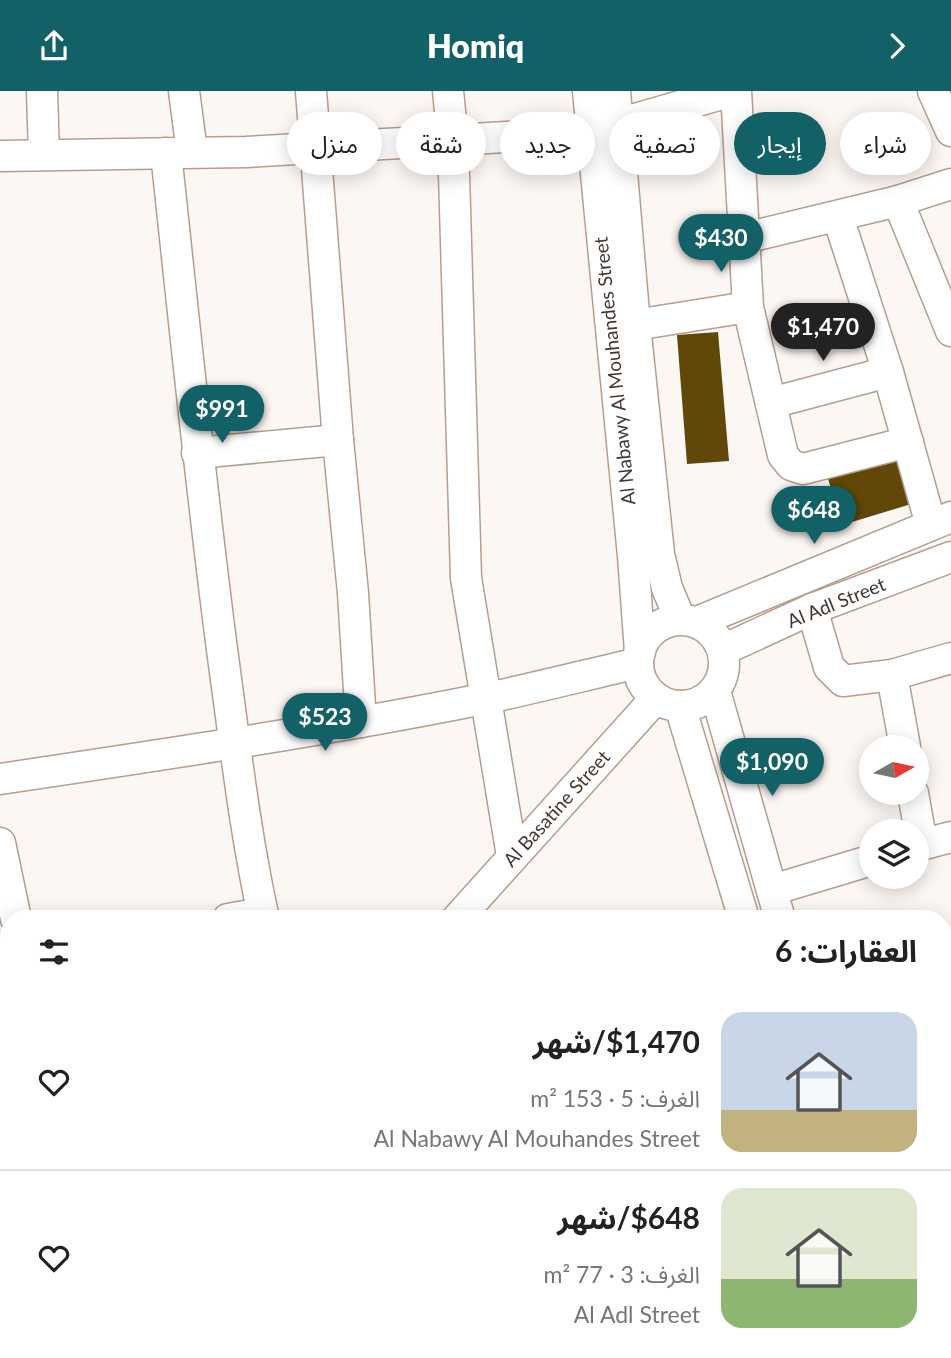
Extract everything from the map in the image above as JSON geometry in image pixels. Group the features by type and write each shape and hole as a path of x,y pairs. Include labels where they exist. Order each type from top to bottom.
{"street":[{"path":"42,91 44,155"},
{"path":"184,91 179,153 197,453 234,742 262,910"},
{"path":"311,91 312,112"},
{"path":"448,91 450,112"},
{"name":"Al Nabawy Al Mouhandes Street","path":"587,91 605,128 635,324 659,554 667,588 688,621"},
{"name":"Al Nabawy Al Mouhandes Street","path":"615,91 605,128 639,657"},
{"path":"486,138 605,128 734,91 748,307 783,455 787,462 803,469 908,442"},
{"path":"933,91 951,131"},
{"path":"0,156 287,149"},
{"path":"317,175 353,593 361,722"},
{"path":"454,175 466,578 512,856"},
{"path":"745,238 838,217 951,184"},
{"path":"898,201 951,331"},
{"path":"838,217 908,442 941,521"},
{"path":"635,324 748,307"},
{"path":"771,403 888,372"},
{"path":"197,453 338,440"},
{"name":"Al Adl Street","path":"688,621 941,521"},
{"name":"Al Adl Street","path":"723,650 812,610 951,557"},
{"path":"812,610 829,667 839,679 849,681 892,675 951,657"},
{"path":"688,621 708,629 717,638 723,650 725,664 722,679 715,691 699,703 668,702 646,688 640,676 639,657 645,639 654,629 667,622 688,621"},
{"path":"0,779 167,755 485,699 639,657"},
{"path":"892,675 903,735"},
{"path":"715,691 778,910"},
{"path":"668,702 741,910"},
{"name":"Al Basatine Street","path":"466,910 512,856 668,702"},
{"path":"929,843 951,837"},
{"path":"0,843 14,910"},
{"path":"772,890 859,864"}],"building":[{"path":"718,332 729,461 687,464 677,335"},
{"path":"902,449 918,502 842,525 826,472"}]}
